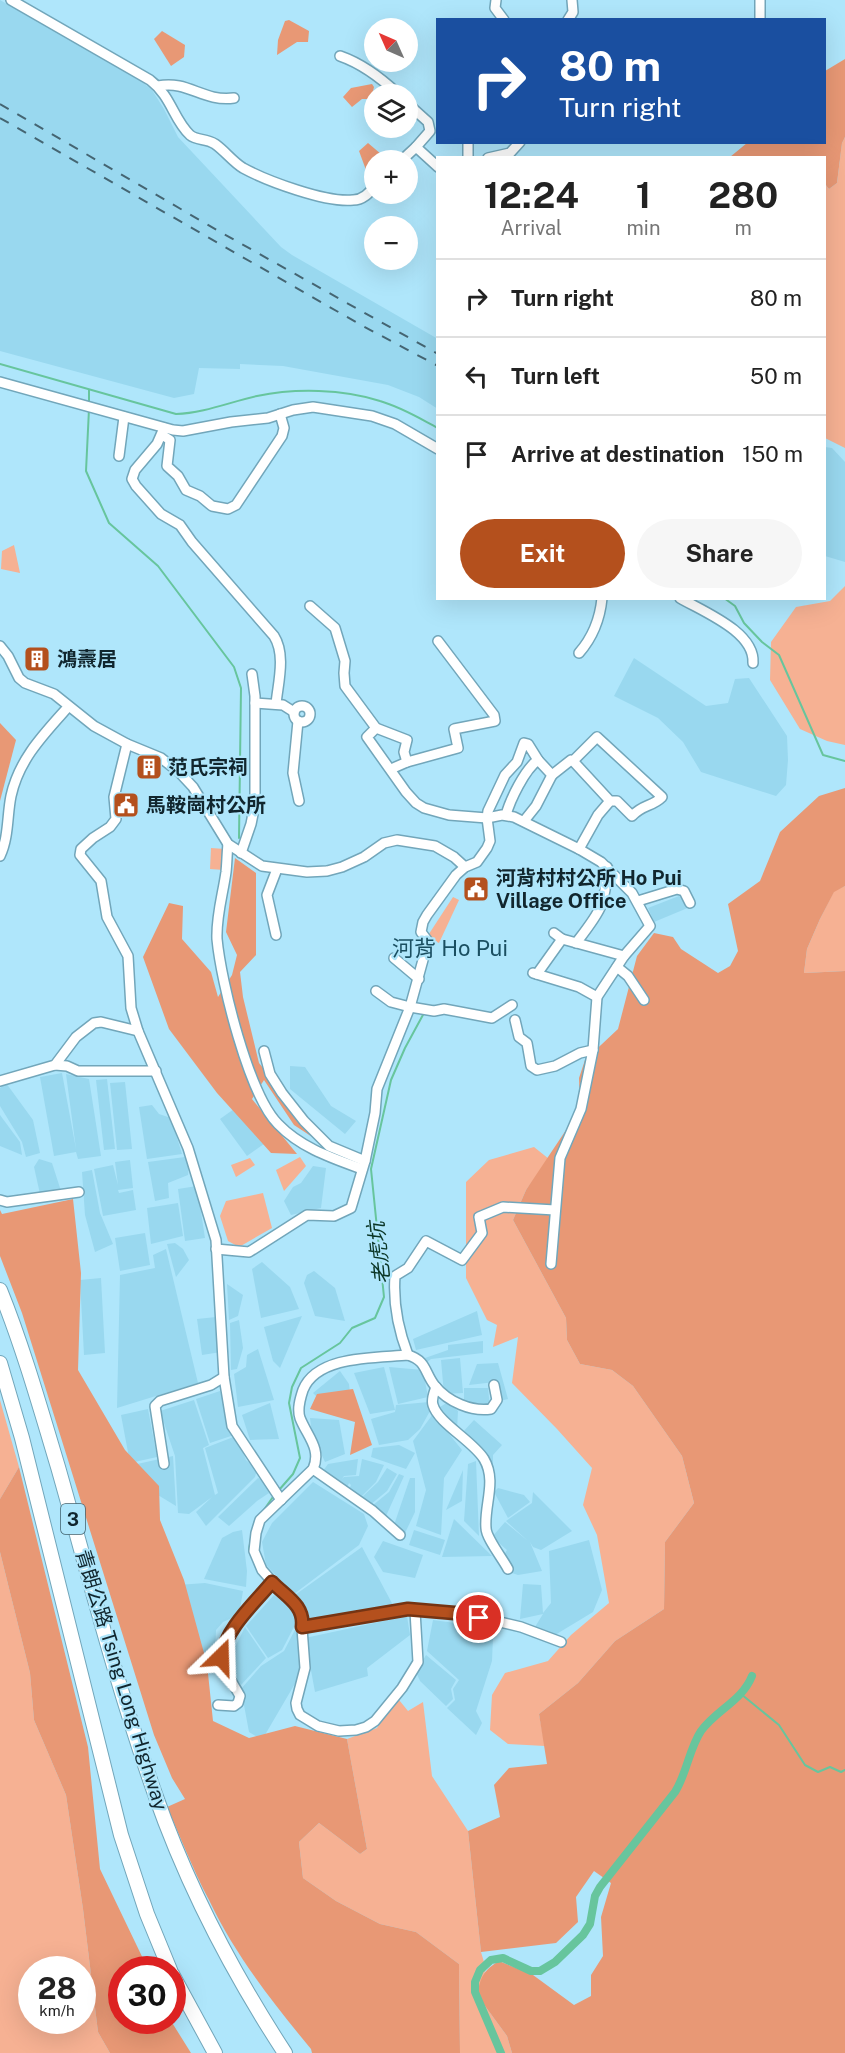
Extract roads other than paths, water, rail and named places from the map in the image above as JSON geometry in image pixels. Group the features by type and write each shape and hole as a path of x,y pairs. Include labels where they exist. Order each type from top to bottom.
{"highway":[{"name":"青朗公路 Tsing Long Highway","path":"0,1290 39,1403 148,1773 173,1842 231,1963 285,2053"},
{"name":"青朗公路 Tsing Long Highway","path":"0,1363 19,1428 127,1856 164,1956"},
{"path":"186,2000 215,2053"}],"street":[{"path":"11,0 158,86 166,94 184,127 192,136 207,139 222,148 241,167 311,195 353,200 364,197"},
{"path":"496,0 495,8 502,18"},
{"path":"569,18 573,12 573,0"},
{"path":"760,0 760,18"},
{"path":"340,56 379,76 387,84"},
{"path":"158,86 178,84 220,100 234,98"},
{"path":"413,150 430,131 428,122 418,113"},
{"path":"497,156 510,153 518,144"},
{"path":"416,147 436,165"},
{"path":"0,382 124,417 163,431 268,418 292,410 313,407 372,416 395,424 436,448"},
{"path":"163,431 170,440 167,466 178,476 186,490 200,496 212,506 228,509 236,505 282,436 284,428 280,414"},
{"path":"119,456 124,417"},
{"path":"163,431 157,444 132,475 134,483 161,513 180,525 278,642 280,654 276,704"},
{"path":"579,653 587,643 600,617 602,600"},
{"path":"683,600 745,639 751,648 753,663"},
{"path":"310,606 335,628 345,662 345,686 376,728 407,740 404,752 407,762"},
{"path":"391,770 407,762 458,748 454,729 495,721 494,715 438,641"},
{"path":"0,646 19,678 25,683 54,694 94,726 161,759 186,778 228,844 262,866 313,872 333,870 368,855 381,844 394,840 435,846 465,867"},
{"path":"240,853 251,824 255,804 255,704 252,674"},
{"path":"255,704 283,705 296,716 293,773 299,801"},
{"path":"0,856 5,839 11,795 25,757 68,707"},
{"path":"376,728 367,737 411,800 424,808 449,815 487,818 506,815 524,821 579,849 607,867 638,901 650,926 624,956 597,997 593,1050 581,1109 560,1158 551,1264"},
{"path":"524,821 536,806 552,775 571,760 573,761 597,737 662,797 655,804 641,806 632,816 617,801 610,801 573,761"},
{"path":"216,1249 249,1252 307,1215 334,1216 351,1208 375,1113 377,1089 410,1007 427,944 421,932 423,922 456,876 465,867 477,862 489,845 487,818 505,775 517,762 524,743 528,744 538,760 552,775"},
{"path":"127,744 115,794 116,819 108,829 93,838 80,853 101,881 107,917 129,958 130,1004 138,1031 188,1148 216,1240 224,1377 232,1426 280,1499"},
{"path":"506,815 509,804 531,765 538,760"},
{"path":"579,849 598,815 610,801"},
{"path":"228,844 226,871 219,906 217,939 227,996 262,1103 277,1124 298,1142 363,1165"},
{"path":"576,943 600,910 605,897 607,867"},
{"path":"276,935 267,895 277,869"},
{"path":"638,901 676,889 684,891 690,903"},
{"path":"597,997 579,987 535,973 558,936 624,956"},
{"path":"394,957 418,979"},
{"path":"617,967 628,976 645,1000"},
{"path":"376,991 390,1002 410,1007 434,1011 444,1009 492,1018 512,1005"},
{"path":"515,1020 519,1036 527,1043 531,1066 537,1070 555,1066 579,1053 593,1050"},
{"path":"55,1065 76,1037 94,1023 101,1022 138,1031"},
{"path":"264,1051 270,1074 304,1121 329,1146 363,1165"},
{"path":"0,1081 55,1065 67,1066 78,1071 156,1071"},
{"path":"0,1200 7,1202 79,1192"},
{"path":"408,1354 395,1310 395,1276 408,1268 426,1241 462,1260 482,1233 479,1217 503,1207 555,1210"},
{"path":"415,1611 418,1656 416,1666 377,1719 369,1726 356,1731 339,1731 318,1726 302,1717 297,1711 297,1701 305,1673 301,1615 295,1603 262,1570 254,1551 260,1520 313,1469 316,1461 316,1452 299,1416 300,1399 306,1383 320,1369 341,1362 408,1354 417,1358 424,1365 436,1387 449,1398 466,1407 476,1410 494,1406 497,1400 494,1385"},
{"path":"164,1464 154,1406 160,1401 211,1385 224,1377"},
{"path":"436,1387 432,1403 435,1409 478,1450 485,1461 490,1482 486,1532 508,1569"},
{"path":"313,1469 373,1511 400,1535"},
{"path":"218,1705 234,1706 238,1703 240,1696 221,1657 226,1641 232,1630 272,1582"},
{"path":"302,1627 341,1622 396,1610 415,1611 466,1614 521,1627 561,1642"}],"waterway":[{"path":"0,364 176,414 272,393 319,391 351,394 380,401 436,427"},
{"path":"89,390 89,403"},
{"path":"89,409 86,471 109,523 158,566 234,667 241,688 239,838"},
{"path":"727,600 735,606 744,623 762,642 779,655 823,755 845,761"},
{"name":"老虎坑","path":"279,1490 293,1474 300,1458 289,1403 292,1387 301,1368 340,1343 352,1328 375,1318 384,1297 371,1169 391,1080 424,1013"},
{"name":"老虎坑","path":"261,1514 275,1494"},
{"name":"老虎坑","path":"252,1532 255,1521"},
{"name":"老虎坑","path":"249,1550 251,1538"},
{"path":"501,2053 475,1992 475,1982 480,1970 491,1960 503,1958 531,1971 540,1971 555,1962 583,1935 590,1924 595,1896 600,1887 675,1792 701,1731 742,1692 752,1676"},
{"path":"741,1694 779,1725 805,1765 818,1772 830,1767 841,1772 845,1770"}],"railway":[{"path":"0,104 222,233 436,353"},
{"path":"0,118 361,325 436,365"}],"place":[{"name":"鴻燾居","path":"37,659"},
{"name":"范氏宗祠","path":"149,767"},
{"name":"馬鞍崗村公所","path":"126,805"},
{"name":"河背村村公所 Ho Pui Village Office","path":"476,889"}],"district":[{"name":"河背 Ho Pui","path":"450,948"}]}
